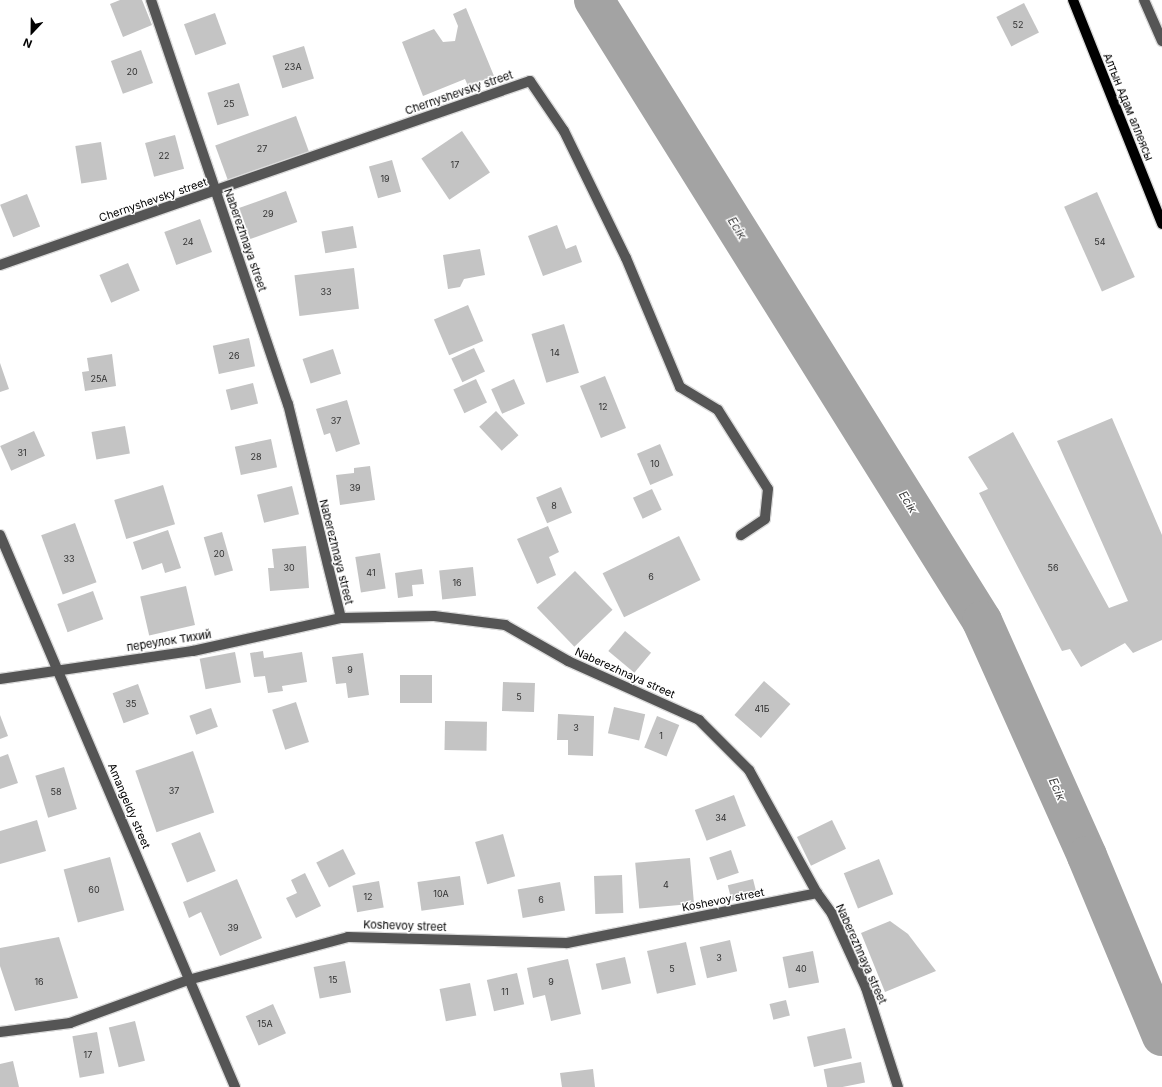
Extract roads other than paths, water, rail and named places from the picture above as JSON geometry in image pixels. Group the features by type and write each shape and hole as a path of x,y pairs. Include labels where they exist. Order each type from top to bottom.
{"main road":[{"name":"Алтын Адам аллеясы","path":"1073,0 1162,224"}],"street":[{"name":"Naberezhnaya street","path":"151,0 288,404 341,618 434,616 505,625 568,662 699,720 749,770 817,893 832,914 866,988 898,1087"},
{"path":"1144,0 1162,41"},
{"name":"Chernyshevsky street","path":"0,265 216,192 530,81 568,138 626,258 680,387 718,410 768,489 765,519 741,535"},
{"name":"Amangeldy street","path":"0,535 58,669 188,980 235,1087"},
{"name":"переулок Тихий","path":"0,679 58,669 193,651 341,618"},
{"name":"Koshevoy street","path":"0,1032 70,1023 188,980 348,937 567,943 817,893"}],"waterway":[{"name":"Есік","path":"594,0 982,621 1087,856 1162,1036"}]}
